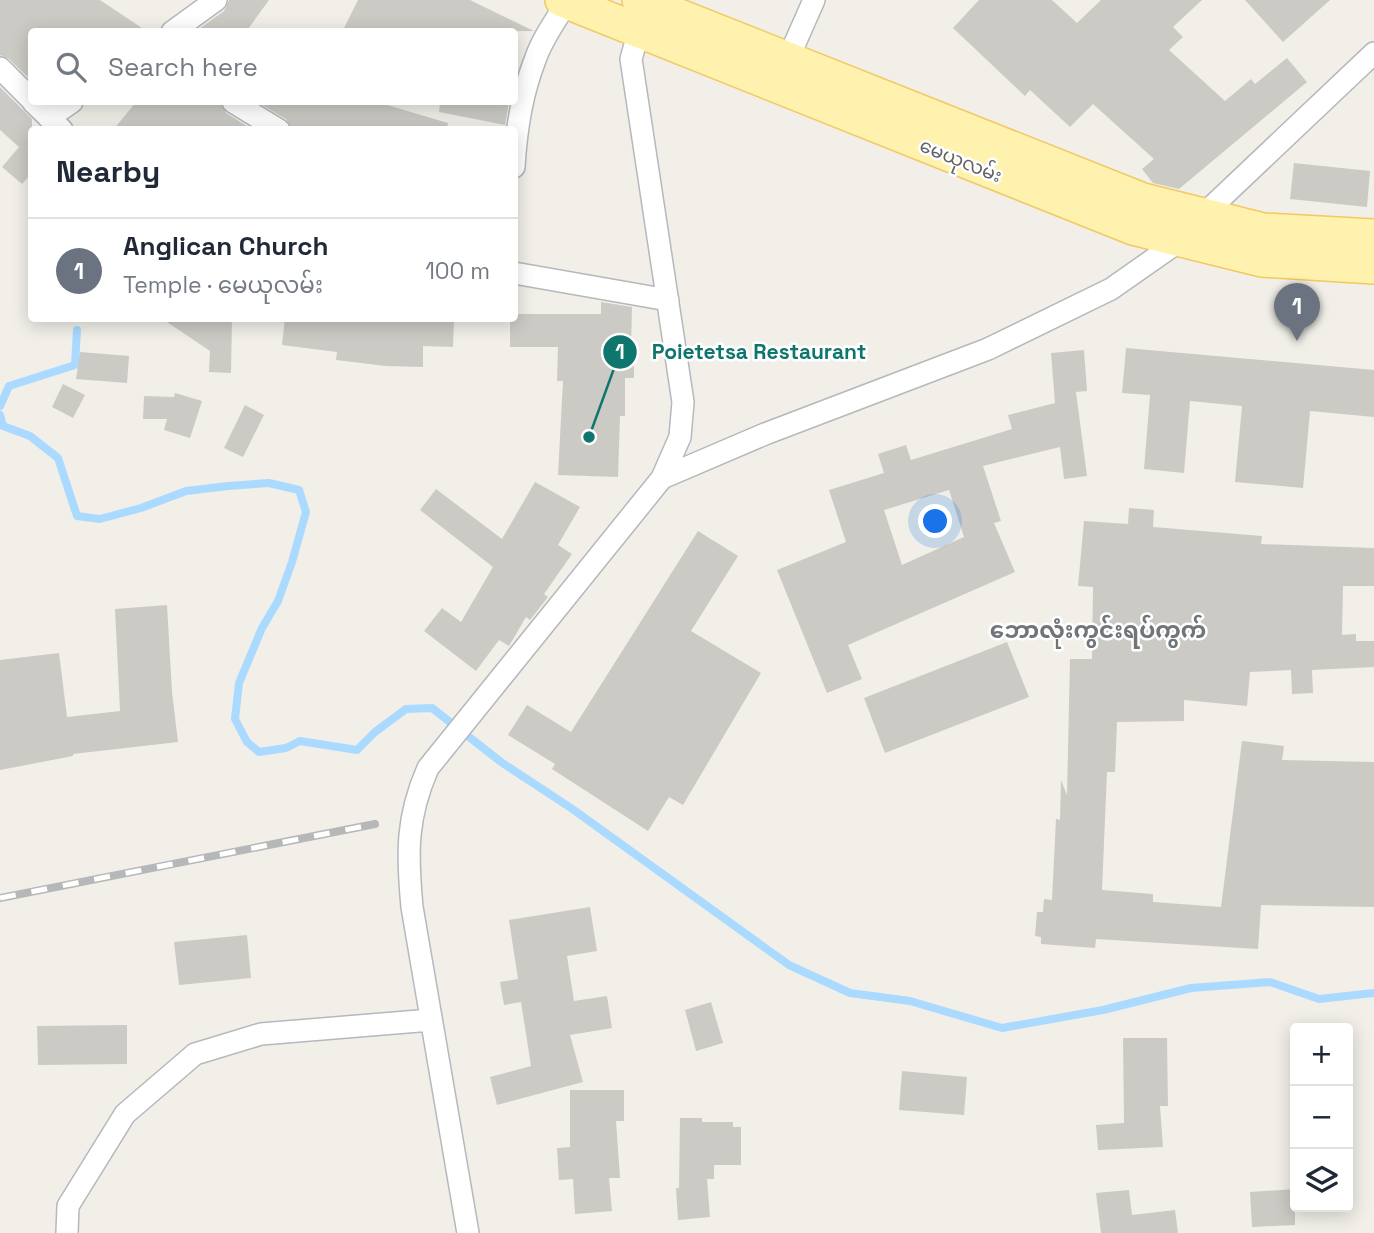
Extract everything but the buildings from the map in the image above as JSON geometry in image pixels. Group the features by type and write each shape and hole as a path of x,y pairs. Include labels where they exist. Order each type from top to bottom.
{"main road":[{"name":"မေယုလမ်း","path":"565,1 639,15 781,72 1133,228 1262,260 1374,267"},
{"name":"မေယုလမ်း","path":"781,72 1143,201 1263,230 1374,236"}],"street":[{"path":"178,28 216,0"},
{"path":"781,72 814,0"},
{"path":"518,128 535,59 565,1"},
{"path":"468,1233 412,907 407,856 412,812 428,768 662,478 680,437 683,402 631,59 639,15"},
{"path":"662,478 765,434 988,349 1111,289 1181,240 1203,215 1374,54"},
{"path":"0,68 28,97"},
{"path":"36,105 55,124 70,105"},
{"path":"238,105 272,126"},
{"path":"518,274 668,300"},
{"path":"67,1233 68,1206 125,1114 195,1054 261,1034 431,1020"}],"waterway":[{"path":"0,406 9,386 75,365 77,330"},
{"path":"0,415 3,426 30,436 58,458 77,516 100,519 141,508 186,491 228,486 269,483 299,490 306,512 292,562 278,601 262,628 239,683 235,719 247,742 259,752 286,748 300,741 357,750 375,732 406,709 432,708 501,762 571,808 789,965 850,993 910,1001 1002,1028 1103,1010 1191,988 1270,982 1319,999 1374,993"}],"railway":[{"path":"0,898 375,824"}],"place":[{"name":"Anglican Church","path":"1297,341"},
{"name":"Poietetsa Restaurant","path":"589,437"}],"district":[{"name":"ဘောလုံးကွင်းရပ်ကွက်","path":"1098,630"}]}
